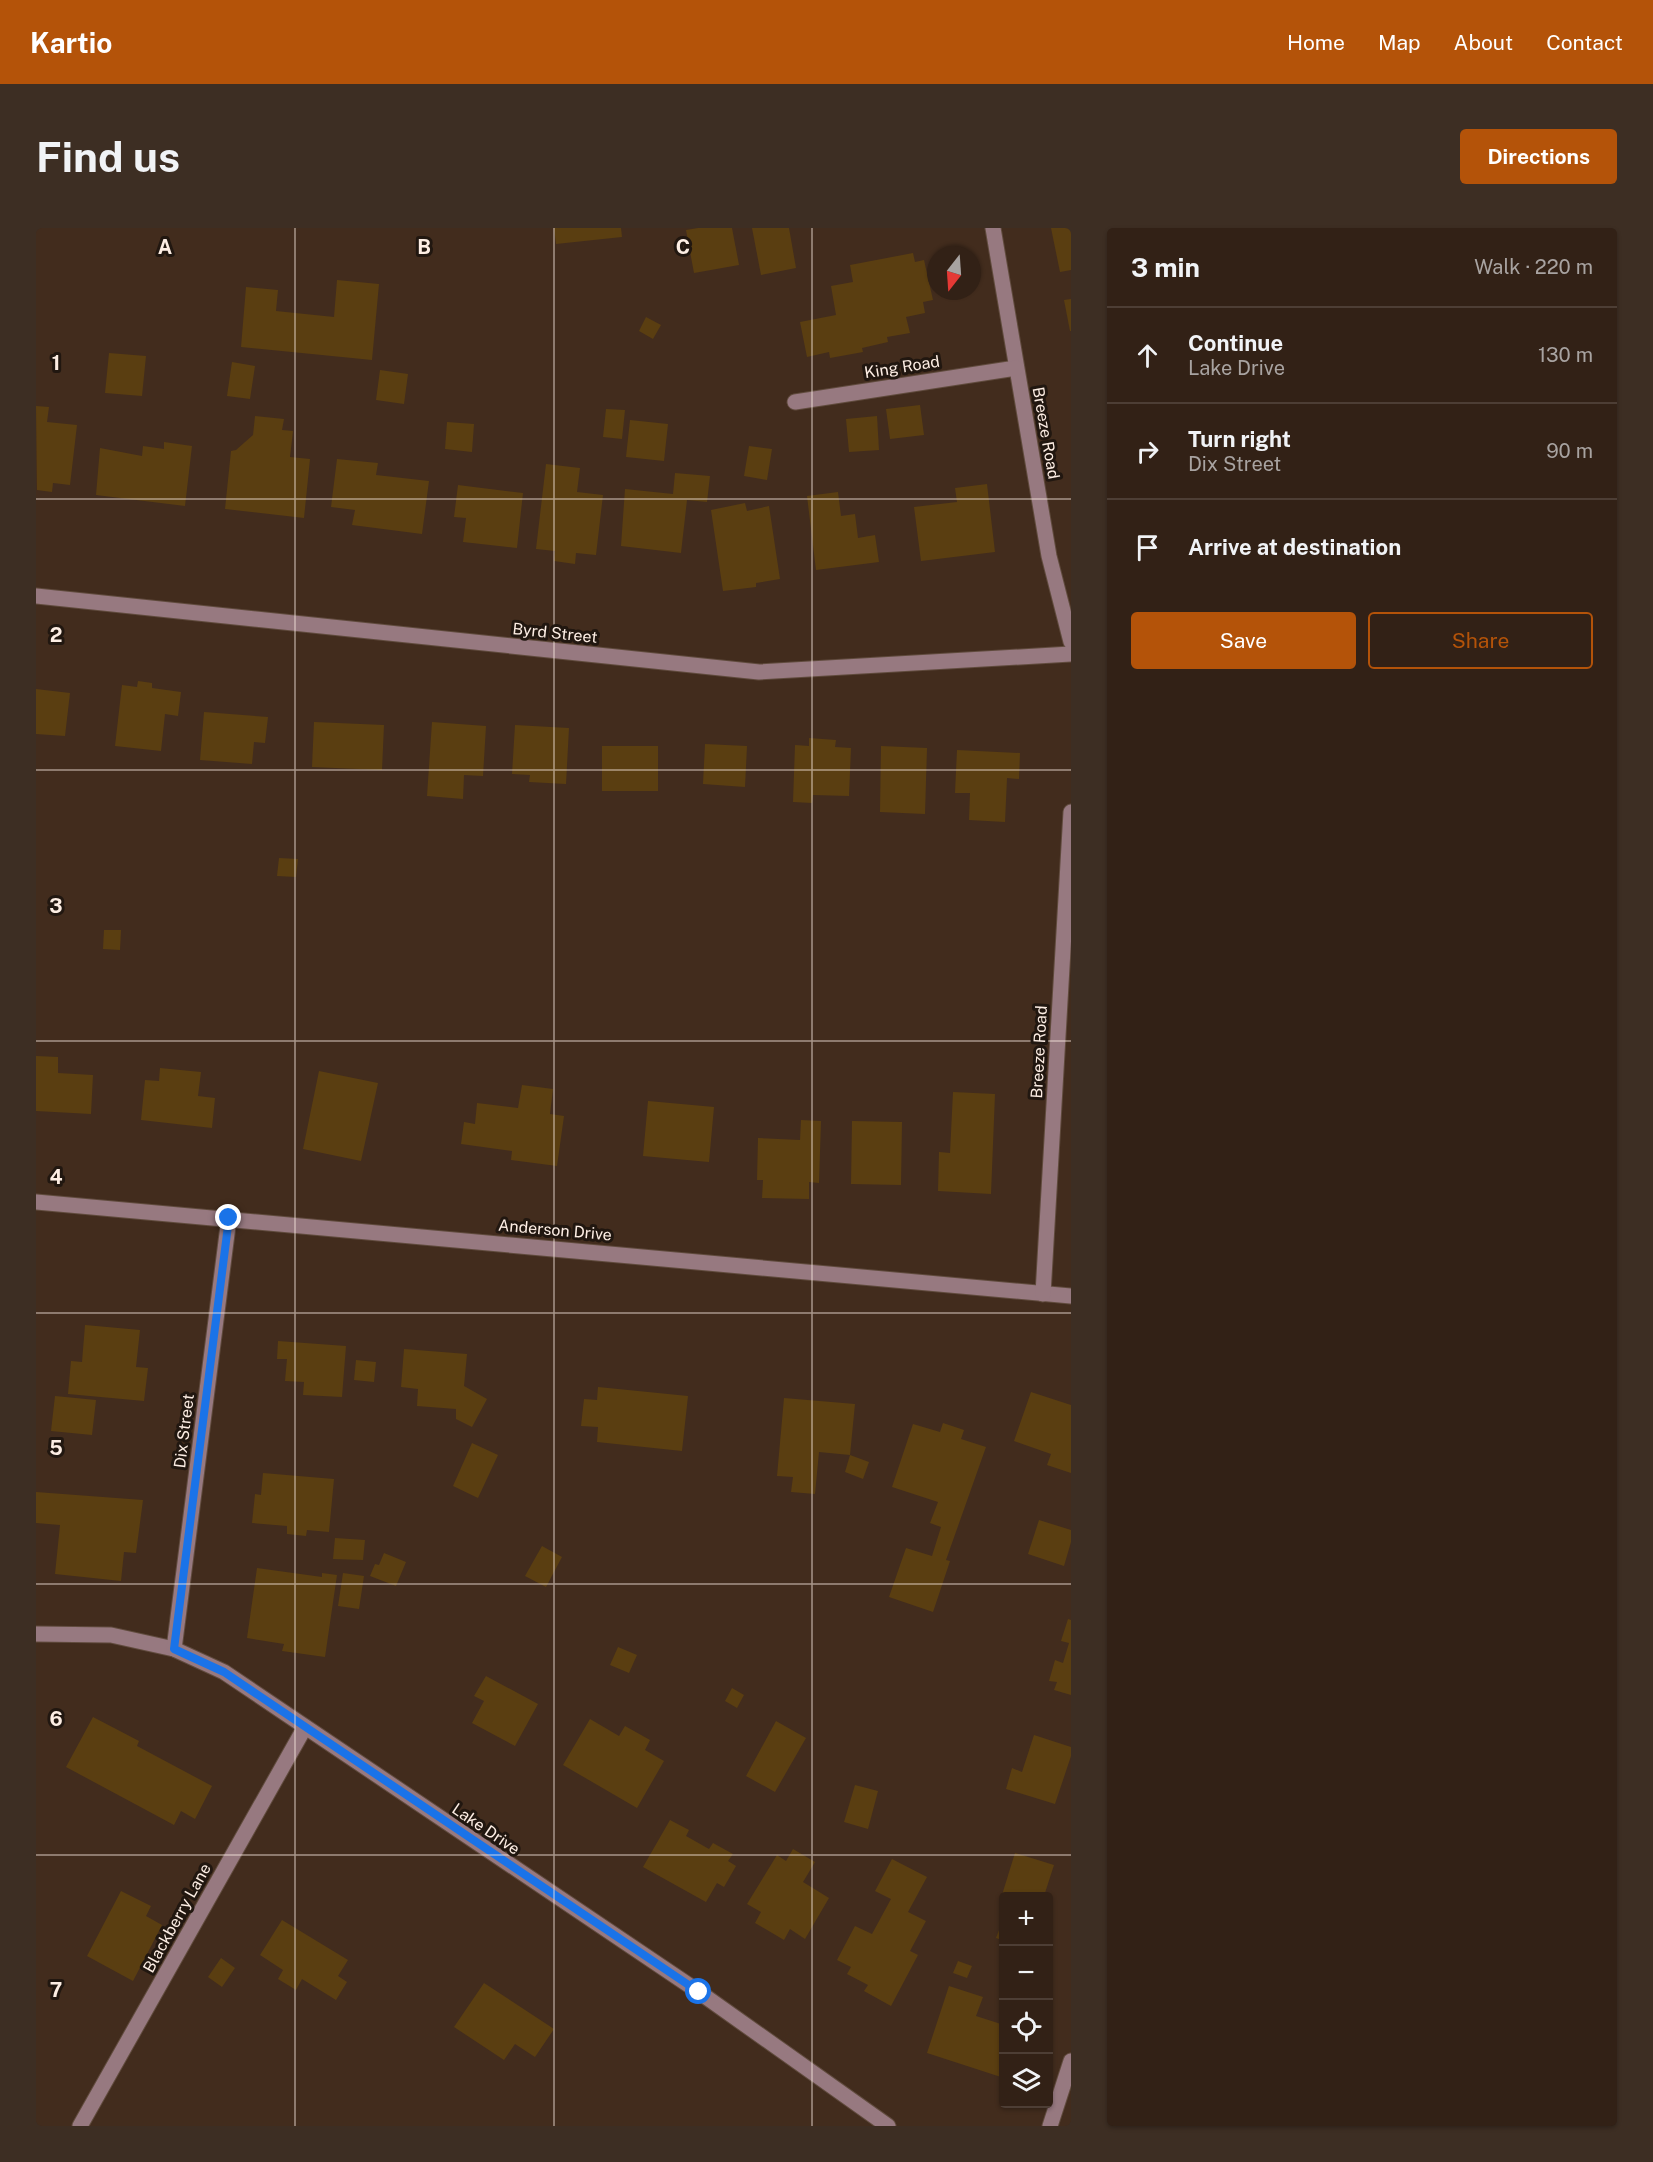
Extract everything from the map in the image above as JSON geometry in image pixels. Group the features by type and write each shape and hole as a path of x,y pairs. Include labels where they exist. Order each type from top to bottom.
{"street":[{"name":"Breeze Road","path":"993,228 1049,556 1071,642"},
{"name":"King Road","path":"795,402 1016,368"},
{"name":"Byrd Street","path":"36,596 759,672 1071,654"},
{"name":"Breeze Road","path":"1043,1294 1071,812"},
{"name":"Anderson Drive","path":"36,1202 1071,1296"},
{"name":"Dix Street","path":"174,1649 229,1218"},
{"name":"Lake Drive","path":"36,1634 111,1635 174,1649 224,1672 699,1992 888,2126"},
{"name":"Blackberry Lane","path":"80,2126 304,1727"},
{"path":"1050,2126 1071,2061"}],"building":[{"path":"554,228 621,228 622,237 556,244"},
{"path":"732,228 739,265 694,273 686,230"},
{"path":"752,228 789,228 796,268 761,275"},
{"path":"1051,228 1071,228 1071,270 1060,272"},
{"path":"913,253 915,262 924,260 927,273 927,300 933,300 923,302 925,313 906,317 910,333 887,337 888,342 862,348 863,352 830,358 829,352 807,357 800,322 836,315 831,286 853,282 850,265"},
{"path":"337,280 379,284 372,360 241,347 246,287 278,290 276,311 334,317"},
{"path":"1071,299 1071,331 1070,331 1064,300"},
{"path":"646,317 661,325 653,339 639,331"},
{"path":"109,353 146,356 142,396 105,393"},
{"path":"232,362 255,366 250,399 227,396"},
{"path":"380,370 408,374 404,404 376,400"},
{"path":"920,405 924,435 890,439 886,409"},
{"path":"36,406 49,407 47,422 77,425 70,485 53,483 52,492 37,490"},
{"path":"606,409 625,410 622,439 603,437"},
{"path":"255,416 284,419 282,430 293,431 290,457 310,459 304,518 225,509 231,451 236,450 253,435"},
{"path":"877,416 879,450 849,452 846,419"},
{"path":"630,420 668,424 664,461 626,457"},
{"path":"447,422 474,424 472,452 445,449"},
{"path":"164,442 192,446 185,506 96,495 100,448 142,456 143,446 164,449"},
{"path":"749,446 772,449 767,480 744,476"},
{"path":"337,459 378,463 376,475 429,481 422,534 352,525 355,510 331,507"},
{"path":"546,464 580,468 577,492 603,495 596,555 576,553 575,564 554,561 555,551 536,549"},
{"path":"675,473 710,476 707,502 687,500 681,553 621,546 625,489 673,494"},
{"path":"987,484 995,552 921,561 914,507 957,502 955,488"},
{"path":"458,485 523,493 517,548 463,542 466,518 454,517"},
{"path":"838,492 841,516 855,514 858,538 875,535 879,562 816,570 807,496"},
{"path":"745,503 747,511 769,506 780,579 756,583 756,587 723,591 711,510"},
{"path":"138,681 152,683 152,688 181,692 178,716 165,714 161,751 115,746 122,685 137,687"},
{"path":"36,689 70,693 65,736 36,734"},
{"path":"204,712 268,717 265,743 254,742 252,764 200,760"},
{"path":"314,722 384,725 382,770 312,767"},
{"path":"432,722 486,726 483,776 464,775 463,799 427,796"},
{"path":"515,725 569,728 566,784 529,782 530,775 512,774"},
{"path":"809,738 836,740 835,747 851,748 849,796 813,795 812,803 793,802 795,745 809,746"},
{"path":"705,744 747,746 745,787 703,784"},
{"path":"602,746 658,746 658,791 602,791"},
{"path":"881,746 927,748 925,814 880,812"},
{"path":"957,750 1020,753 1019,779 1007,778 1005,822 969,820 970,793 955,793"},
{"path":"279,858 298,859 296,877 277,876"},
{"path":"104,930 121,930 120,950 103,949"},
{"path":"36,1056 58,1057 58,1073 93,1075 91,1114 36,1111"},
{"path":"160,1068 201,1072 198,1096 215,1098 212,1128 141,1120 145,1080 159,1081"},
{"path":"319,1071 378,1083 361,1161 303,1149"},
{"path":"522,1085 553,1089 550,1114 564,1116 557,1166 511,1160 512,1151 461,1144 464,1122 475,1124 477,1103 518,1108"},
{"path":"953,1092 995,1094 991,1194 938,1191 939,1152 950,1153"},
{"path":"648,1101 714,1107 709,1162 643,1156"},
{"path":"801,1120 821,1121 819,1183 809,1182 809,1199 762,1198 763,1180 757,1180 758,1138 800,1140"},
{"path":"852,1121 902,1122 901,1185 851,1184"},
{"path":"85,1325 140,1330 136,1367 148,1368 144,1401 68,1394 71,1361 82,1362"},
{"path":"278,1341 346,1346 342,1397 303,1395 304,1382 285,1381 287,1359 277,1359"},
{"path":"404,1349 467,1354 464,1386 487,1399 472,1427 456,1419 456,1409 417,1406 418,1389 401,1387"},
{"path":"356,1360 376,1362 374,1382 354,1380"},
{"path":"598,1387 688,1396 682,1451 597,1442 598,1427 581,1426 584,1399 597,1400"},
{"path":"1031,1392 1071,1405 1071,1473 1047,1465 1051,1454 1014,1441"},
{"path":"55,1396 96,1400 92,1435 51,1431"},
{"path":"784,1398 855,1404 850,1455 819,1452 815,1494 791,1492 793,1477 777,1476"},
{"path":"943,1423 964,1430 961,1439 986,1447 946,1560 950,1561 933,1612 889,1597 906,1548 932,1556 941,1527 930,1523 938,1502 892,1487 913,1424 940,1432"},
{"path":"472,1443 498,1455 478,1498 453,1486"},
{"path":"850,1455 869,1462 863,1479 845,1472"},
{"path":"263,1473 334,1479 329,1532 307,1530 306,1536 287,1534 287,1526 252,1523 255,1494 261,1495"},
{"path":"36,1492 143,1500 136,1553 124,1552 121,1581 55,1574 60,1525 36,1523"},
{"path":"1039,1520 1071,1530 1071,1542 1064,1566 1028,1554"},
{"path":"335,1538 365,1540 363,1560 333,1559"},
{"path":"542,1546 562,1557 546,1587 525,1576"},
{"path":"384,1553 406,1562 396,1586 370,1576 375,1564 379,1565"},
{"path":"257,1568 322,1577 322,1573 337,1575 325,1657 282,1651 284,1644 247,1638"},
{"path":"343,1573 364,1576 359,1609 338,1606"},
{"path":"1068,1619 1071,1620 1071,1695 1054,1690 1057,1682 1049,1681 1055,1660 1063,1663 1069,1643 1061,1641"},
{"path":"618,1647 637,1655 629,1673 610,1665"},
{"path":"486,1676 538,1704 515,1746 472,1723 484,1701 474,1696"},
{"path":"732,1688 744,1695 737,1708 725,1701"},
{"path":"93,1717 139,1741 137,1746 212,1786 195,1819 181,1811 174,1825 66,1767"},
{"path":"590,1719 619,1736 625,1726 650,1740 645,1750 664,1761 637,1808 563,1765"},
{"path":"776,1721 806,1738 775,1792 746,1776"},
{"path":"1034,1735 1071,1747 1071,1756 1055,1804 1006,1789 1012,1768 1022,1772"},
{"path":"855,1785 878,1791 868,1829 844,1822"},
{"path":"670,1820 689,1830 686,1836 709,1849 713,1843 733,1854 728,1861 736,1866 724,1887 717,1883 706,1902 643,1867"},
{"path":"793,1849 815,1862 803,1882 829,1898 805,1939 790,1929 784,1940 755,1923 761,1912 747,1904 777,1855 786,1861"},
{"path":"1015,1853 1054,1865 1045,1892 1003,1892"},
{"path":"892,1859 927,1877 908,1912 926,1921 910,1951 918,1955 891,2006 864,1991 868,1985 847,1974 851,1967 837,1960 855,1926 872,1934 891,1899 875,1891"},
{"path":"121,1891 151,1906 146,1916 162,1925 133,1981 87,1956"},
{"path":"282,1920 348,1960 338,1976 347,1982 336,2000 302,1979 296,1990 278,1979 283,1970 260,1955"},
{"path":"221,1958 235,1968 222,1987 208,1977"},
{"path":"958,1961 972,1966 967,1978 953,1973"},
{"path":"484,1983 554,2029 535,2057 515,2044 504,2060 454,2027"},
{"path":"949,1986 983,1997 976,2016 999,2023 999,2076 927,2053"}],"route":[{"path":"229,1218 174,1649 224,1672 351,1760 699,1992"}]}
